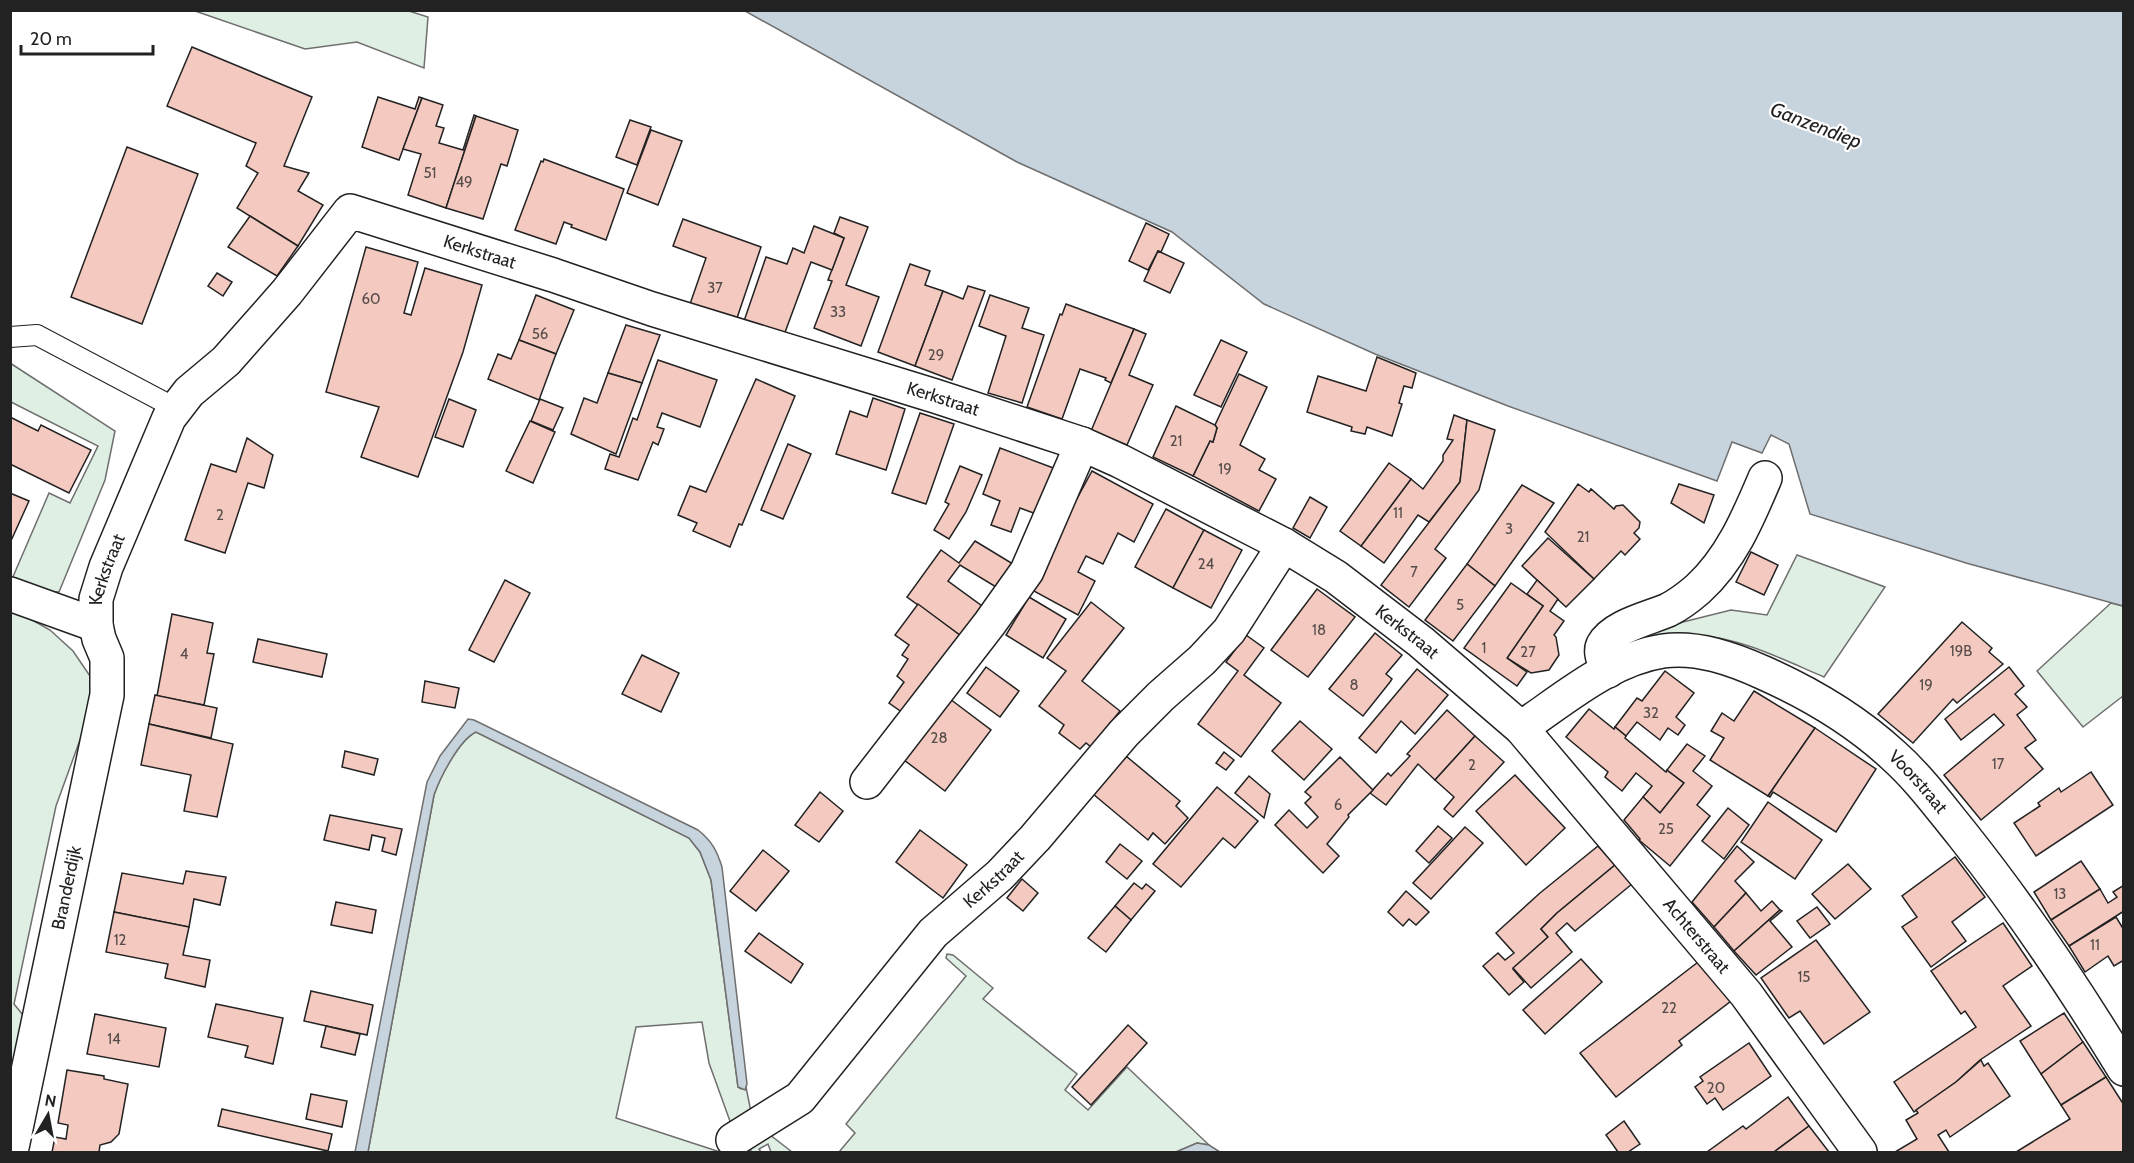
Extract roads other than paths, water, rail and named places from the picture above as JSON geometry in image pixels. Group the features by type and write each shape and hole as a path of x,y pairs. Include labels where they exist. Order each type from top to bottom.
{"street":[{"name":"Kerkstraat","path":"96,625 96,598 106,567 169,418 189,392 226,361 279,301 350,211 1082,444 1284,545 1336,577 1421,642 1521,729"},
{"path":"867,782 990,623 1027,571 1082,444"},
{"path":"1608,671 1602,657 1603,645 1615,632 1670,609 1698,589 1722,562 1746,523 1765,478"},
{"name":"Kerkstraat","path":"733,1140 800,1098 933,933 1000,875 1041,831 1124,733 1202,660 1228,631 1284,545"},
{"path":"10,594 96,625"},
{"name":"Branderdijk","path":"11,1152 107,695 107,658 96,625"},
{"name":"Voorstraat","path":"1521,729 1608,671 1647,654 1665,650 1714,655 1755,669 1822,702 1893,755 1920,782 1999,880 2083,1002 2124,1069"},
{"name":"Achterstraat","path":"1521,729 1746,994 1860,1152"}],"lane":[{"path":"10,337 37,335 177,409"}],"water":[{"name":"Ganzendiep","path":"745,11 2123,11 2123,606 1966,563 1810,514 1789,444 1771,435 1762,453 1732,442 1717,481 1508,406 1375,354 1264,304 1172,232 1017,162"},
{"path":"468,719 698,830 710,842 722,867 747,1084 745,1090 738,1087 711,880 700,852 689,838 476,732 457,751 445,770 434,795 368,1152 355,1152 427,782 440,756"},
{"path":"1197,1143 1209,1145 1220,1152 1176,1152"}]}
